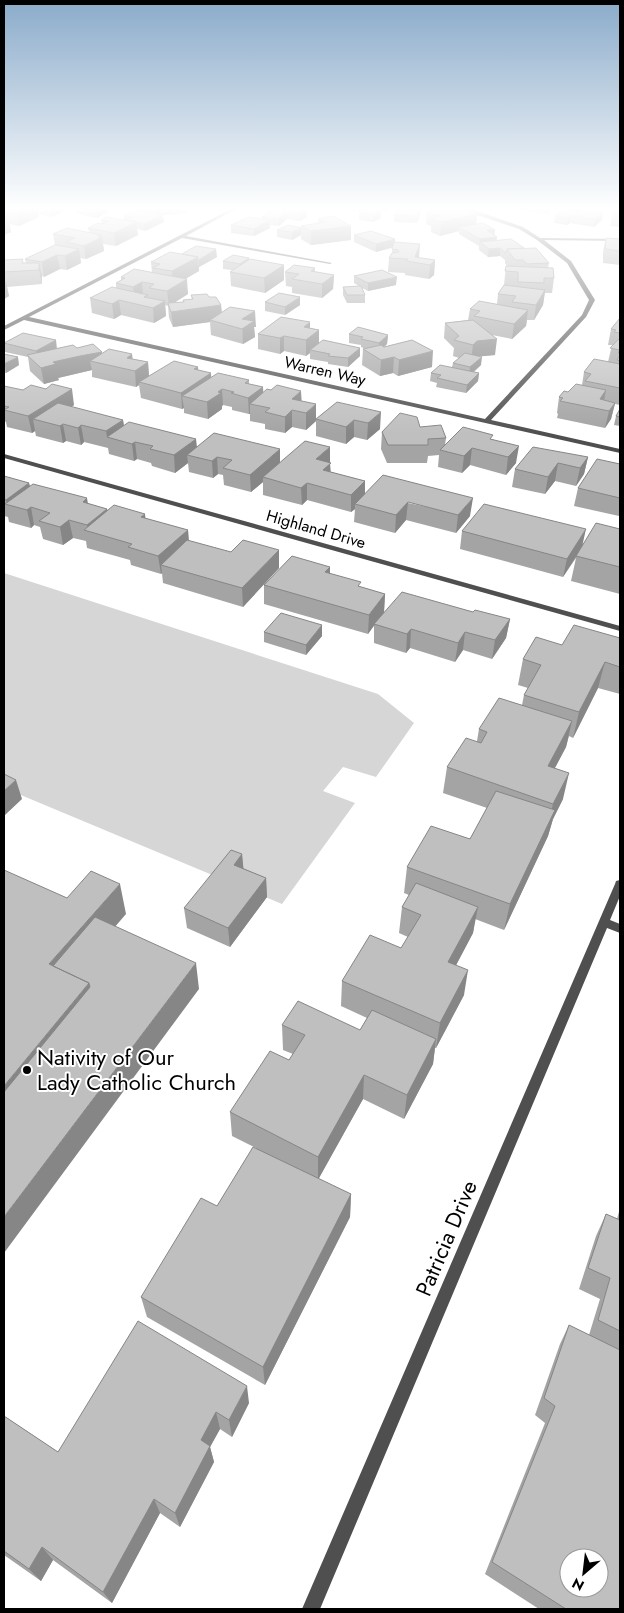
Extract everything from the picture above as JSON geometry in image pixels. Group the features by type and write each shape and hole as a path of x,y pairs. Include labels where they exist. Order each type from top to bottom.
{"street":[{"path":"4,328 90,283"},
{"path":"487,421 584,316 592,300 582,283"},
{"name":"Warren Way","path":"24,318 620,451"},
{"name":"Highland Drive","path":"4,456 620,629"},
{"name":"Patricia Drive","path":"311,1609 620,884"},
{"path":"604,922 620,929"}],"shaded area":[{"path":"4,573 378,694 414,723 376,777 343,767 323,791 355,803 282,904 4,788"}],"building":[{"path":"117,283 140,283 133,287"},
{"path":"150,283 180,283 167,291 149,288 154,284"},
{"path":"504,285 545,290 536,305 512,302 516,296 498,294"},
{"path":"361,286 365,295 347,295 343,287"},
{"path":"112,287 165,301 153,308 119,300 112,304 90,298"},
{"path":"279,293 300,297 285,307 265,302"},
{"path":"207,294 209,297 216,297 221,305 171,312 168,303 184,302 183,300 193,299 191,295"},
{"path":"479,301 528,310 514,324 474,316 480,311 470,309"},
{"path":"230,307 255,311 242,319 254,321 242,329 210,320"},
{"path":"281,317 310,322 304,327 319,330 306,340 258,334"},
{"path":"620,318 620,333 614,332 616,330 611,329"},
{"path":"473,320 497,339 477,341 473,345 454,340 459,336 445,323"},
{"path":"358,327 388,335 379,343 349,334"},
{"path":"23,333 56,340 36,351 4,343"},
{"path":"619,339 620,350 610,348"},
{"path":"323,340 360,348 348,358 328,356 330,354 310,350"},
{"path":"412,340 433,351 399,360 394,357 381,360 363,349 381,345 384,347"},
{"path":"93,344 102,352 53,362 56,364 41,368 27,355 73,345 77,348"},
{"path":"109,349 132,354 127,358 148,362 135,371 90,361"},
{"path":"465,353 482,357 470,367 453,363"},
{"path":"4,354 18,357 4,364"},
{"path":"594,359 620,364 620,388 585,381 591,374 584,372"},
{"path":"174,361 198,367 194,369 211,373 181,393 139,382"},
{"path":"440,365 479,373 467,385 437,378 441,375 431,373"},
{"path":"218,373 249,380 245,383 263,387 248,398 222,389 218,392 221,393 207,402 182,396"},
{"path":"52,384 72,389 28,416 4,410 9,407 4,406 4,386 23,390 31,385 46,389"},
{"path":"576,384 606,390 600,399 615,403 609,411 560,401 563,398 559,397 564,391 568,392"},
{"path":"277,385 301,391 292,399 316,404 306,413 292,410 285,417 265,412 270,408 250,404 267,389 271,390"},
{"path":"337,402 381,412 368,423 354,420 346,427 316,419"},
{"path":"58,403 123,420 106,431 81,425 78,428 63,424 60,426 33,419"},
{"path":"620,409 620,417 616,416"},
{"path":"400,413 417,417 420,427 441,425 446,438 428,439 428,445 388,445 382,432"},
{"path":"129,422 196,439 174,455 150,449 153,446 135,442 132,444 107,437"},
{"path":"463,427 493,435 490,439 519,446 508,457 472,448 464,456 440,450"},
{"path":"214,433 280,449 250,475 223,468 232,460 217,457 212,461 187,455"},
{"path":"305,441 330,447 316,459 331,463 323,470 365,481 351,495 307,483 301,488 263,477"},
{"path":"533,447 588,457 580,468 558,463 548,477 515,469"},
{"path":"597,459 620,464 620,498 578,488"},
{"path":"383,475 473,498 458,515 408,502 396,515 355,504"},
{"path":"4,476 29,483 6,500 4,499"},
{"path":"33,484 87,498 83,502 107,509 87,525 69,520 60,527 39,521 50,513 31,507 27,510 5,504"},
{"path":"484,504 586,529 567,559 462,531"},
{"path":"114,505 145,514 141,517 188,530 158,556 128,547 132,544 84,530"},
{"path":"596,523 620,529 620,567 576,556"},
{"path":"187,540 231,552 243,540 279,550 242,588 161,565"},
{"path":"292,556 330,567 325,572 361,582 358,586 385,594 369,615 264,585"},
{"path":"402,592 473,612 475,610 510,619 495,640 465,632 458,643 411,629 407,634 374,624"},
{"path":"281,613 322,625 306,645 264,632"},
{"path":"574,625 620,638 620,667 605,662 579,712 524,695 541,665 523,659 536,637 562,645"},
{"path":"499,698 572,721 548,766 569,773 553,804 447,767 466,738 481,743 487,732 479,729"},
{"path":"4,774 16,780 4,791"},
{"path":"496,791 555,810 510,904 407,867 431,826 470,839"},
{"path":"231,850 242,854 234,865 266,878 228,928 184,908"},
{"name":"Nativity of Our Lady Catholic Church","path":"4,870 67,898 91,871 120,884 49,964 89,983 4,1086"},
{"path":"416,883 478,907 448,962 468,970 440,1023 342,981 370,935 401,948 421,915 402,907"},
{"path":"95,917 196,963 4,1217 4,1092 90,987 89,983 53,966"},
{"path":"298,1001 360,1030 372,1010 436,1039 407,1095 364,1075 318,1157 230,1112 270,1051 289,1060 305,1035 282,1025"},
{"path":"253,1147 351,1194 263,1367 141,1297 201,1198 217,1206"},
{"path":"606,1214 620,1220 620,1331 598,1320 610,1278 588,1268"},
{"path":"138,1321 247,1386 229,1420 216,1412 201,1440 210,1446 175,1513 154,1499 103,1592 42,1547 29,1569 4,1551 4,1416 58,1452"},
{"path":"569,1325 620,1350 620,1609 566,1609 492,1562 555,1406 544,1398"}],"place":[{"name":"Nativity of Our Lady Catholic Church","path":"27,1070"}]}
